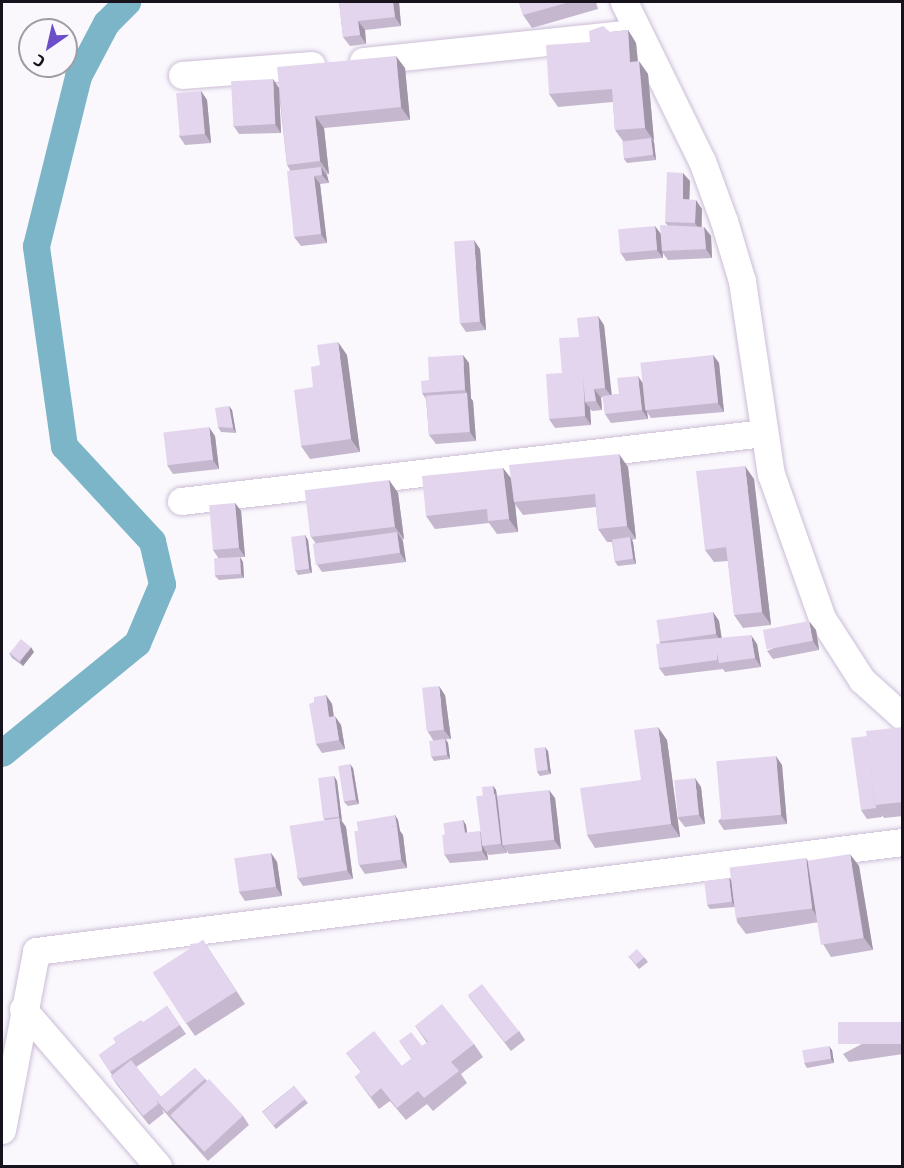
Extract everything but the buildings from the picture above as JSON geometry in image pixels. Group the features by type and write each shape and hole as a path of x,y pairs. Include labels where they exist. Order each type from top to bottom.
{"street":[{"path":"624,2 636,33 702,161 724,220 742,280 763,433 784,513 822,618 861,680 903,716"},
{"path":"182,75 504,49 636,33"},
{"path":"181,501 763,433"},
{"path":"2,1130 23,1009 36,951 903,842"},
{"path":"23,1009 158,1167"}],"waterway":[{"path":"2,753 137,643 162,584 152,541 64,446 36,246 78,76 106,23 127,2"}]}
